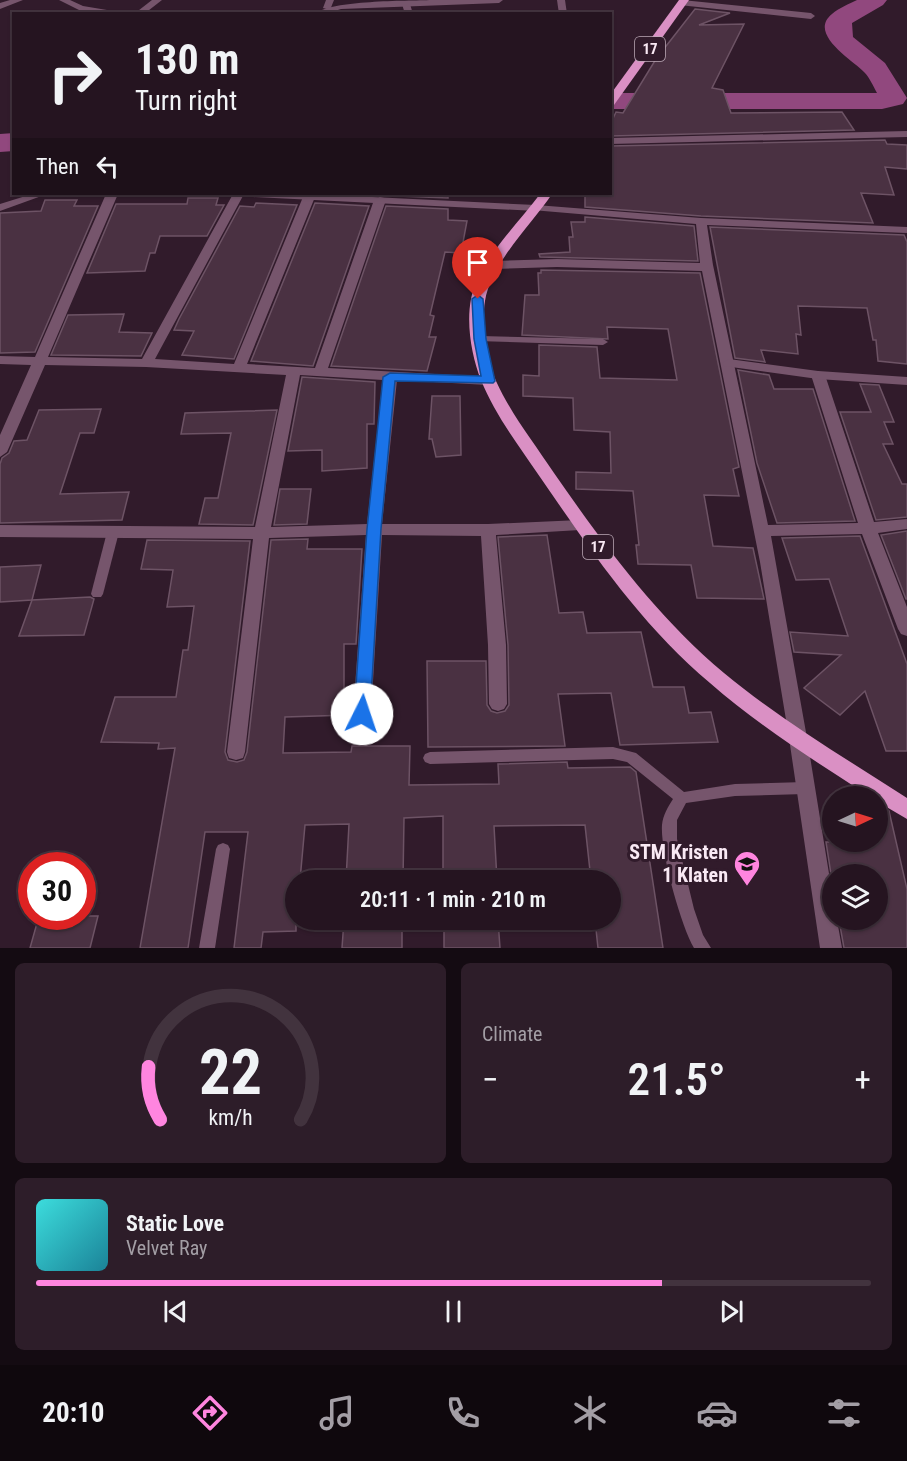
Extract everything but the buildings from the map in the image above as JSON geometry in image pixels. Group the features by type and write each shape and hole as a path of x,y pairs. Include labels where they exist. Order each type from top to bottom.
{"highway":[{"name":"17","path":"614,94 683,2"},
{"name":"17","path":"541,201 495,265 478,299 480,339 489,381 507,416 580,525 636,597 680,645 717,678 798,738 907,810"}],"street":[{"path":"0,6 20,0"},
{"path":"141,12 158,0"},
{"path":"328,4 371,10 426,1 499,0"},
{"path":"64,1 81,8 108,12"},
{"path":"683,2 811,16"},
{"path":"406,4 409,12"},
{"path":"612,141 907,134"},
{"path":"0,207 38,195"},
{"path":"0,452 112,195"},
{"path":"146,363 238,195"},
{"path":"276,195 380,200 541,201 701,221 907,230"},
{"path":"238,369 299,196"},
{"path":"320,373 380,200"},
{"path":"701,221 707,267 729,363 761,531 798,738 831,948"},
{"path":"495,265 557,263 707,267"},
{"path":"0,360 146,363 489,381"},
{"path":"729,363 818,375 907,381"},
{"path":"236,752 262,533 294,371"},
{"path":"818,375 868,528 907,629"},
{"path":"362,714 374,529 390,377"},
{"path":"761,531 868,528 907,524"},
{"path":"0,531 262,533 329,529 488,530 580,525"},
{"path":"488,530 498,704"}],"lane":[{"path":"480,339 603,342"},
{"path":"97,594 113,532"},
{"path":"430,759 613,753 631,757 682,798"},
{"path":"703,948 693,930 669,826 673,810 682,798 735,790 806,788"},
{"path":"207,948 223,849"}],"waterway":[{"path":"612,101 882,101 893,98 875,69 843,41 838,28 840,19 875,0"},
{"path":"0,143 12,142"}],"place":[{"name":"STM Kristen 1 Klaten","path":"747,887"}],"route":[{"path":"362,714 374,529 390,377 489,381 483,365 478,299"}]}
